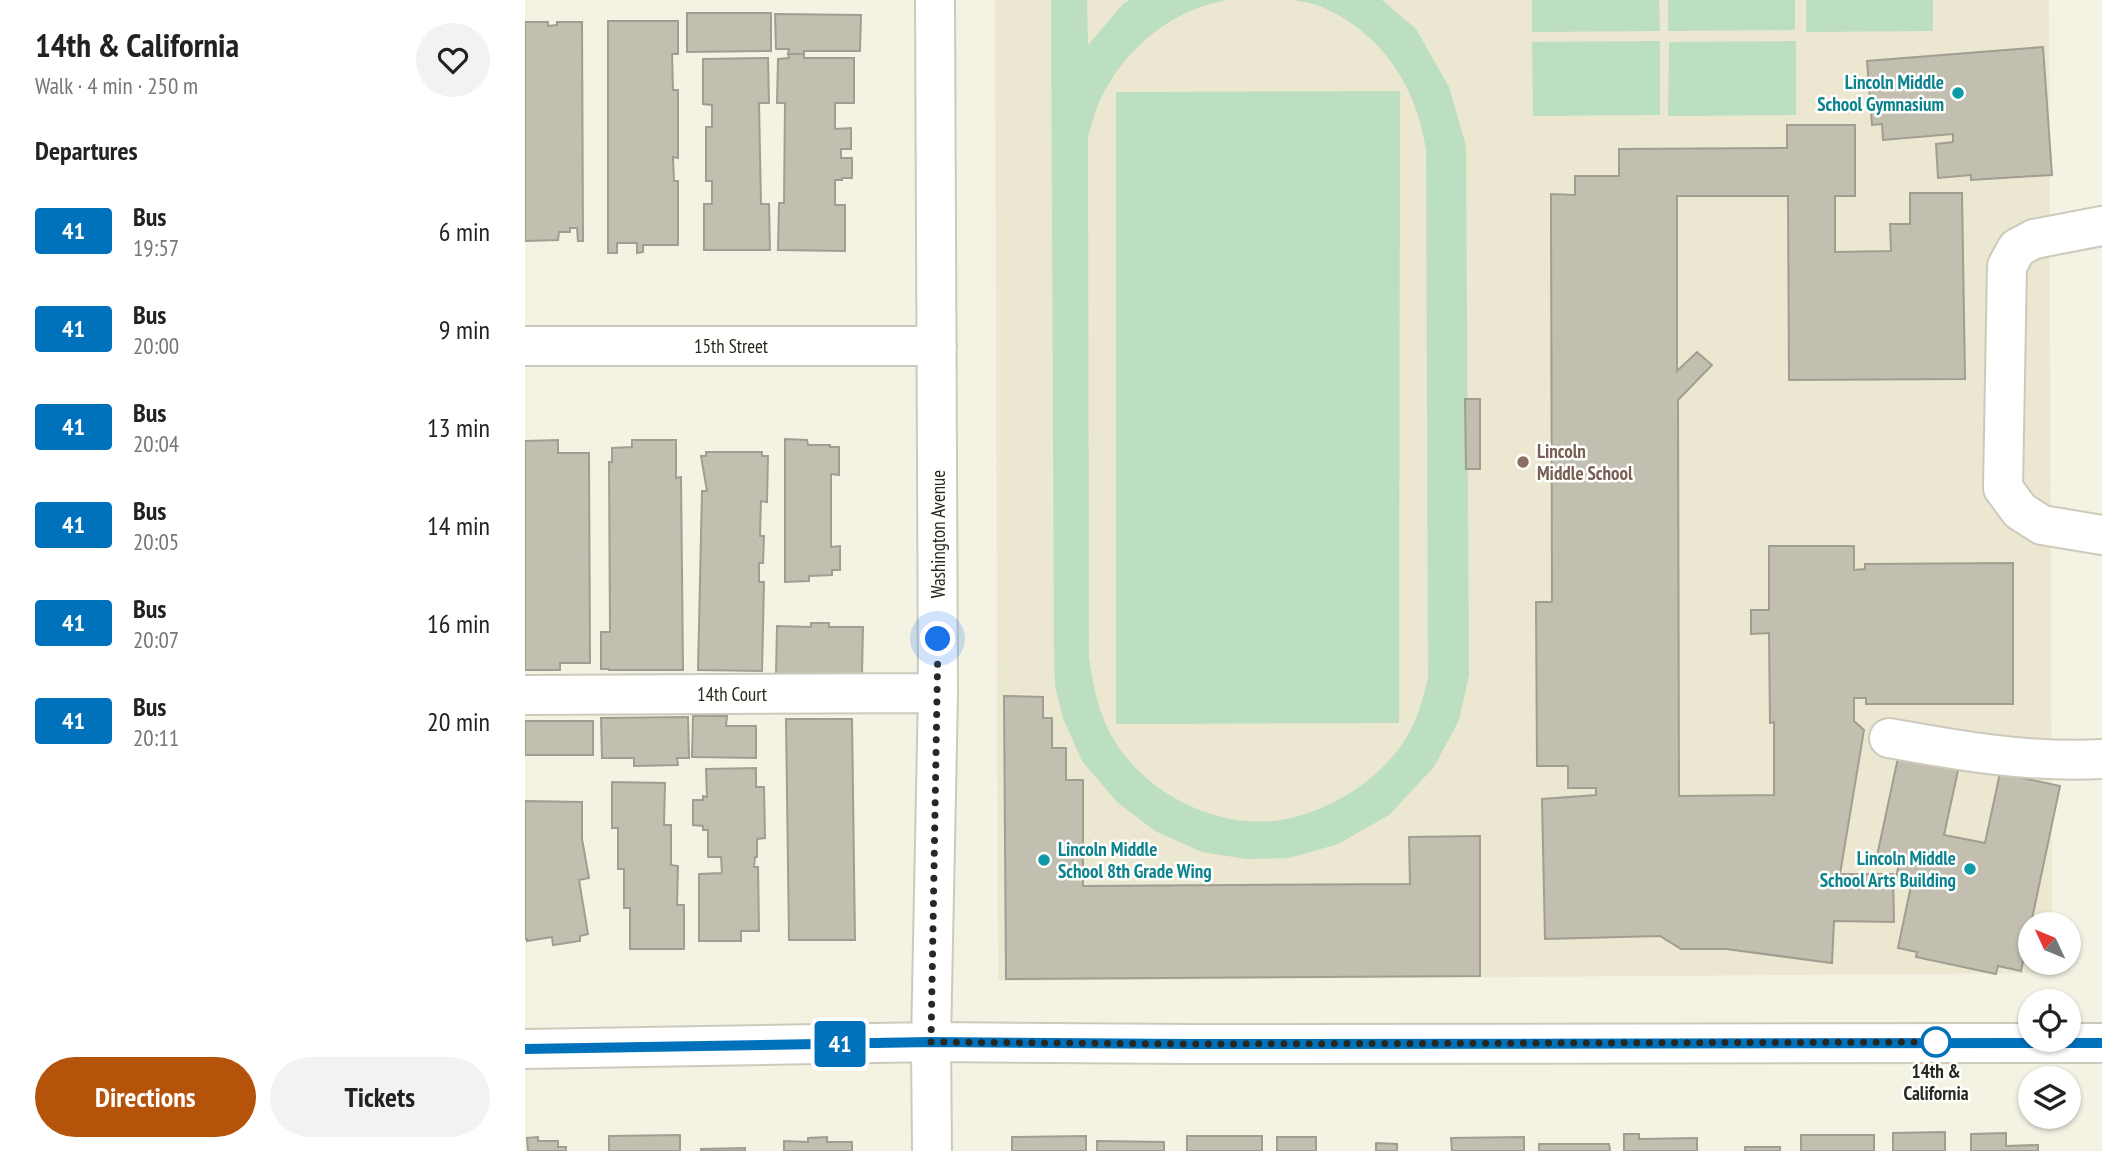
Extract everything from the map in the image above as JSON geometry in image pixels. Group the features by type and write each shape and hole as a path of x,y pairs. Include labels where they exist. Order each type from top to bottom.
{"street":[{"name":"Washington Avenue","path":"932,1151 931,1042 938,693 935,0"},
{"path":"2102,226 2033,239 2017,248 2007,266 2003,488 2020,511 2042,525 2102,535"},
{"name":"15th Street","path":"525,346 937,346"},
{"name":"14th Court","path":"525,695 938,693"},
{"path":"1889,738 1977,754 2057,760 2102,759"},
{"path":"525,1049 931,1042 2102,1043"}],"shaded area":[{"name":"Lincoln Middle School","path":"995,0 2049,0 2052,912 2018,912 2018,973 998,981"}],"green space":[{"path":"1051,0 1087,0 1088,45 1124,3 1130,0 1227,0 1206,5 1169,22 1136,48 1110,81 1098,104 1088,136 1089,658 1097,701 1114,740 1130,762 1150,781 1199,810 1226,818 1253,821 1292,818 1326,806 1360,786 1390,760 1406,738 1417,717 1428,679 1426,150 1415,105 1394,65 1380,48 1364,32 1345,19 1317,5 1293,0 1382,0 1416,29 1449,87 1466,146 1469,675 1459,720 1434,767 1389,815 1338,844 1289,858 1246,859 1202,852 1155,831 1117,802 1082,761 1063,718 1055,686 1054,651"},
{"path":"1532,0 1659,0 1660,31 1532,32"},
{"path":"1668,0 1795,0 1795,30 1668,31"},
{"path":"1806,0 1933,0 1933,31 1806,32"},
{"path":"1660,41 1660,115 1533,116 1532,42"},
{"path":"1796,41 1796,115 1668,116 1669,42"},
{"path":"1400,91 1399,723 1116,724 1116,92"}],"building":[{"path":"687,13 771,13 771,51 687,52"},
{"path":"775,14 861,15 860,51 804,51 804,54 788,54 789,49 776,49"},
{"path":"608,21 678,21 678,54 672,54 673,90 678,90 678,158 673,157 674,181 678,181 678,245 643,245 643,252 637,253 637,243 617,243 617,253 608,253"},
{"path":"525,22 548,22 548,26 557,25 557,22 582,22 583,241 578,241 577,228 570,228 570,232 559,232 558,240 525,241"},
{"name":"Lincoln Middle School Gymnasium","path":"2043,47 2052,175 1971,180 1971,175 1938,178 1936,144 1953,142 1953,134 1883,140 1882,124 1872,125 1867,61"},
{"path":"788,54 804,54 804,58 854,58 854,103 835,103 835,129 851,128 851,149 841,149 841,158 852,158 852,178 835,180 835,205 845,205 845,251 778,250 779,203 784,203 785,103 777,103 778,59 789,58"},
{"path":"768,58 769,103 759,103 761,204 769,204 770,250 704,250 704,204 712,204 712,181 706,181 706,127 712,127 712,105 703,104 703,59"},
{"path":"1787,125 1855,125 1855,196 1835,196 1835,252 1891,251 1890,224 1910,224 1910,193 1962,193 1965,379 1789,380 1788,196 1677,196 1677,371 1697,352 1712,365 1678,400 1679,796 1774,795 1774,722 1770,723 1769,633 1751,634 1751,610 1769,610 1769,546 1854,546 1854,570 1865,569 1865,564 2013,563 2013,704 1866,704 1866,698 1854,698 1854,721 1864,730 1840,874 1893,874 1894,922 1834,921 1832,963 1726,949 1681,949 1660,936 1545,939 1542,799 1596,795 1596,788 1568,788 1568,766 1537,766 1536,602 1552,602 1551,194 1575,195 1575,176 1619,176 1619,149 1787,148"},
{"path":"1465,399 1480,399 1480,469 1466,469"},
{"path":"785,439 807,440 808,445 839,447 839,475 831,474 831,547 840,546 840,570 832,570 832,575 809,576 809,581 785,582"},
{"path":"558,440 558,453 589,453 590,663 560,663 560,670 525,670 525,441"},
{"path":"632,440 676,440 676,478 681,477 683,670 601,669 601,632 610,632 609,462 612,462 612,448 632,447"},
{"path":"706,452 762,452 762,456 768,456 767,502 761,501 760,536 764,536 763,563 759,563 759,582 764,582 762,671 698,670 702,491 707,491 701,456 706,456"},
{"path":"811,623 829,623 829,627 863,627 862,674 776,674 777,626 811,627"},
{"name":"Lincoln Middle School 8th Grade Wing","path":"1004,696 1043,697 1043,718 1052,718 1052,748 1066,748 1066,780 1083,780 1083,886 1410,884 1409,837 1480,836 1480,976 1006,979"},
{"path":"693,716 727,716 726,726 756,726 756,758 692,757"},
{"path":"688,717 689,758 677,758 678,765 634,766 634,758 602,758 601,718"},
{"path":"786,719 852,719 855,940 789,940"},
{"path":"525,721 593,721 593,755 525,755"},
{"name":"Lincoln Middle School Arts Building","path":"1899,753 1959,766 1944,835 1985,843 2000,773 2060,786 2033,912 2018,912 2018,970 1998,966 1996,974 1916,957 1917,952 1898,948 1912,881 1896,877 1900,860 1877,856"},
{"path":"756,768 756,787 764,787 765,838 757,839 754,867 758,867 759,931 741,931 741,941 699,941 699,874 722,873 721,857 708,857 708,830 703,830 703,826 693,825 693,800 707,797 706,769"},
{"path":"612,782 665,783 664,825 671,825 671,865 678,866 677,905 684,905 684,949 630,949 630,908 624,908 624,869 618,869 618,828 612,828"},
{"path":"525,801 582,802 582,839 589,878 579,880 588,934 580,936 580,941 553,945 552,937 527,941 525,939"},
{"path":"1945,1132 1945,1151 1893,1151 1893,1133"},
{"path":"2006,1133 2006,1146 2038,1145 2038,1151 1971,1151 1971,1134"},
{"path":"1624,1134 1639,1134 1639,1139 1697,1138 1697,1151 1624,1151"},
{"path":"680,1135 680,1151 609,1151 609,1136"},
{"path":"1801,1135 1874,1135 1874,1151 1801,1151"},
{"path":"1086,1136 1086,1151 1012,1151 1012,1137"},
{"path":"1187,1136 1262,1136 1262,1151 1187,1151"},
{"path":"538,1137 538,1141 558,1141 558,1147 566,1147 566,1151 528,1151 527,1138"},
{"path":"827,1137 827,1142 852,1142 852,1151 784,1151 784,1141 808,1142 808,1138"},
{"path":"1277,1137 1316,1137 1316,1151 1277,1151"},
{"path":"1524,1137 1524,1151 1452,1151 1451,1138"},
{"path":"1097,1141 1164,1142 1164,1151 1097,1151"},
{"path":"1376,1143 1397,1144 1397,1151 1376,1151"},
{"path":"1539,1144 1609,1144 1610,1151 1539,1151"},
{"path":"1745,1147 1780,1147 1780,1151 1745,1151"},
{"path":"745,1148 745,1151 701,1151 701,1149"}],"bus line":[{"name":"41","path":"525,1049 931,1042 2102,1043"}],"place":[{"name":"Lincoln Middle School Gymnasium","path":"1958,93"},
{"name":"Lincoln Middle School","path":"1523,462"},
{"name":"Lincoln Middle School 8th Grade Wing","path":"1044,860"},
{"name":"Lincoln Middle School Arts Building","path":"1970,869"},
{"name":"14th & California","path":"1936,1042"}],"route":[{"path":"938,639 931,1042 1189,1044 1947,1042 1936,1042"}]}
